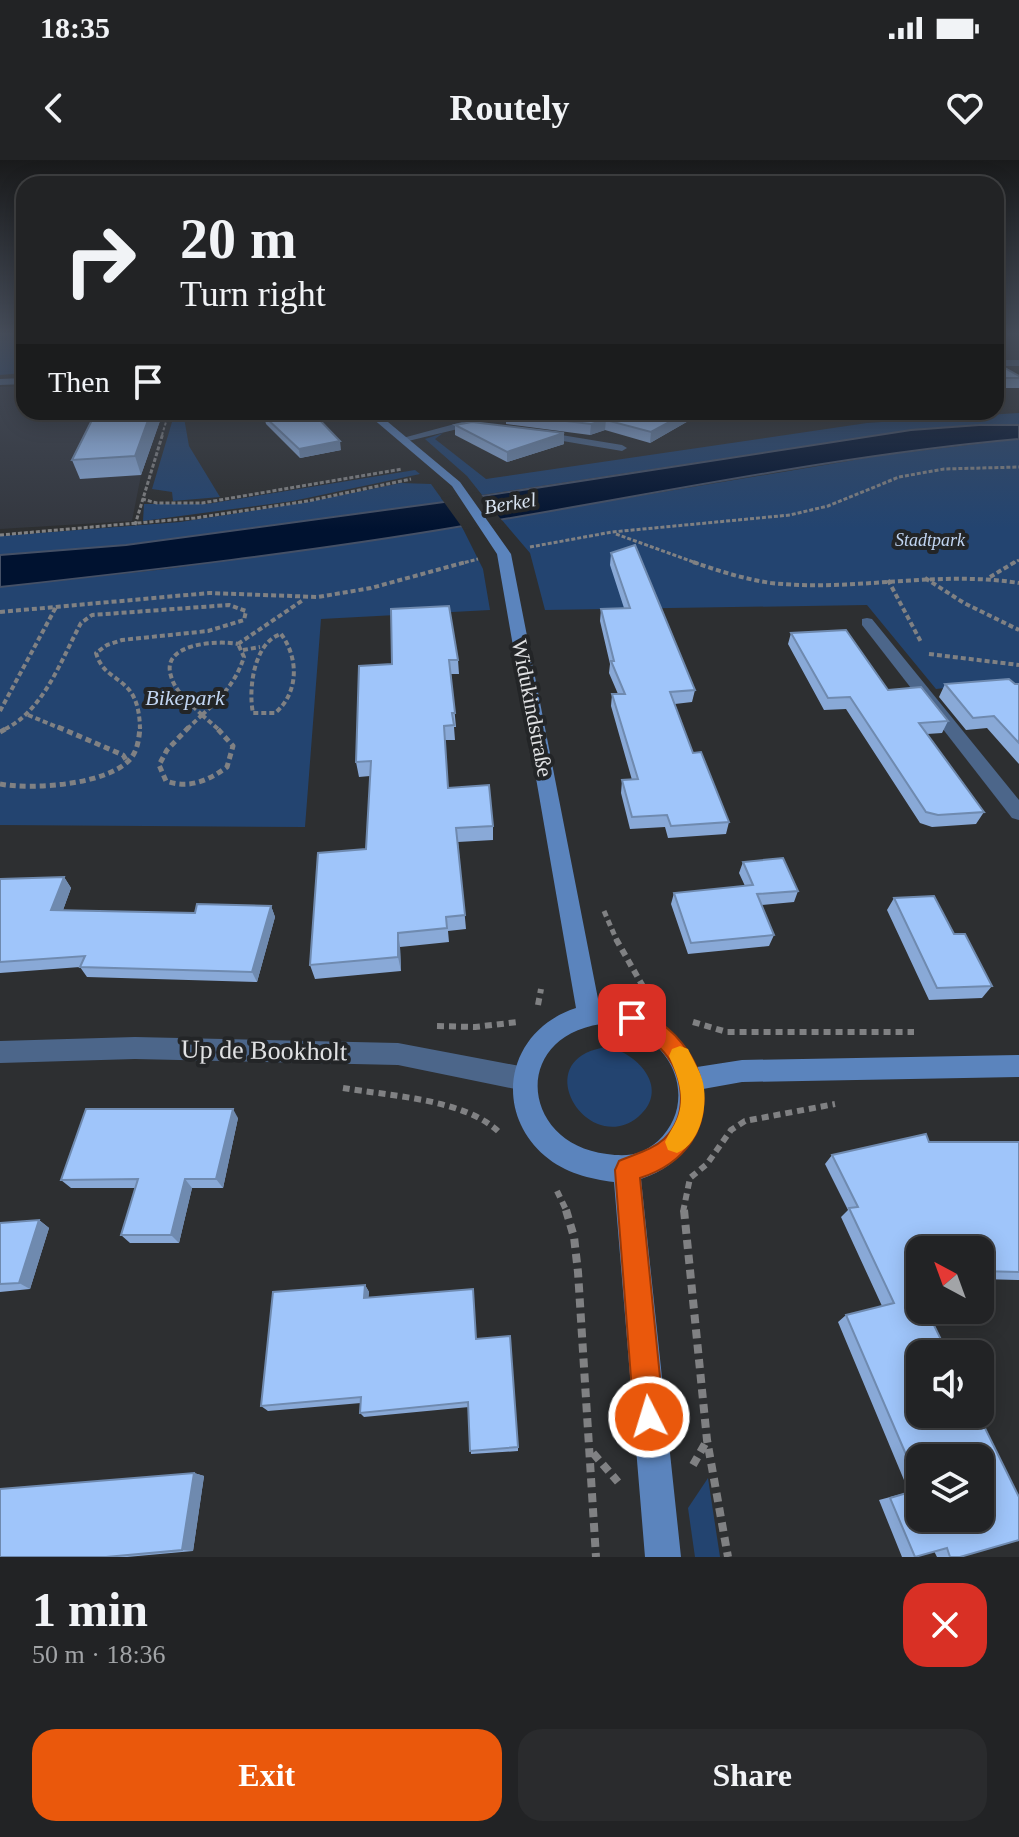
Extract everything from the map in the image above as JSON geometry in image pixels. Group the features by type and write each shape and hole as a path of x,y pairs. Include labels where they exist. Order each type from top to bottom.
{"street":[{"name":"Widukindstraße","path":"380,420 456,484 504,554 589,1014"},
{"path":"404,439 462,425 487,428"},
{"path":"517,432 607,443 622,448"},
{"path":"867,622 1019,813"},
{"path":"611,1013 652,1027 669,1041 691,1079 693,1103 687,1127 673,1147 652,1162 627,1170 600,1169 574,1160 552,1145 531,1114 525,1079 531,1055 545,1035 566,1021 589,1014 611,1013"},
{"name":"Up de Bookholt","path":"0,1052 149,1048 398,1054 525,1079"},
{"path":"691,1079 769,1070 1019,1066"},
{"path":"627,1170 663,1557"}],"path":[{"path":"135,525 167,420"},
{"path":"142,499 157,503 202,503 433,463"},
{"path":"0,612 209,593 308,598 371,588 485,556 559,540 612,532 778,517 828,506 869,487 914,474 964,468 1019,467"},
{"path":"0,535 135,525 308,501 444,473"},
{"path":"612,532 718,570 774,583 810,584 924,577 990,577 1019,583"},
{"path":"990,577 1019,560"},
{"path":"924,577 964,603 1019,630"},
{"path":"238,644 243,650 243,666 201,715 175,739 159,765 166,781 189,785 205,781 227,767 232,757 230,739 201,715 174,683 169,670 176,655 192,646 219,642 238,644 277,615 308,598"},
{"path":"0,732 28,715 86,618 107,613 146,613 229,605 242,607 247,614 244,620 227,628 175,636 121,638 98,649 98,661 127,685 138,707 140,741 137,753 128,763 110,773 84,781 23,786 0,784"},
{"path":"0,711 56,607"},
{"path":"243,650 260,647 268,638 281,634 290,646 294,666 285,705 266,715 253,713 251,709 260,647"},
{"path":"928,654 1019,665"},
{"path":"28,715 123,755 128,763"},
{"path":"603,907 626,961 641,986 653,998"},
{"path":"475,1027 519,1022 538,1005 541,989"},
{"path":"688,1021 727,1032 927,1033"},
{"path":"728,1557 707,1440 682,1217 690,1178 707,1164 731,1130 745,1121 848,1101"},
{"path":"456,1108 488,1121 504,1136"},
{"path":"545,1179 556,1188 568,1207 572,1236 593,1453 596,1557"}],"shaded area":[{"path":"0,398 16,398 16,420 161,420 141,475 132,521 0,529"}],"green space":[{"path":"1019,413 1019,425 911,430 482,495 467,476 425,439 443,433 435,439 486,479 867,423 1004,420 1004,414"},
{"path":"173,420 184,420 189,446 220,497 173,501 172,492 152,489"},
{"name":"Stadtpark","path":"1019,439 1019,689 1010,681 936,689 867,605 545,610 530,553 501,519 884,455"},
{"path":"415,470 420,474 293,501 143,521 144,504 207,504"},
{"path":"401,483 431,484 444,502 126,545 0,555 0,536 180,522 308,502"},
{"name":"Bikepark","path":"462,527 483,569 490,610 321,619 305,827 0,825 0,587 166,569"},
{"path":"607,1047 640,1065 651,1085 652,1096 647,1106 638,1117 619,1126 601,1125 585,1116 573,1102 568,1085 570,1068 583,1055"},
{"path":"708,1478 720,1557 695,1557 688,1508"}],"water":[{"name":"Berkel","path":"1019,425 1019,439 809,466 347,544 0,587 0,555 126,545 444,502 911,430"}],"pier":[{"path":"479,492 504,523 464,530 441,498"}],"building":[{"path":"92,420 148,420 135,456 72,460"},
{"path":"268,420 320,420 340,441 299,449"},
{"path":"557,420 606,420 591,424"},
{"path":"606,420 673,420 651,432"},
{"path":"472,422 564,433 507,452 455,425"},
{"path":"635,545 695,690 670,692 693,753 701,752 729,822 671,826 667,815 632,817 622,780 638,779 612,694 625,694 611,661 614,661 601,609 630,608 611,553"},
{"path":"449,606 458,660 449,660 455,713 452,713 454,725 444,726 448,788 489,785 493,826 456,828 465,915 446,917 447,928 398,933 398,957 310,965 318,853 366,849 371,761 356,762 359,666 392,664 391,609"},
{"path":"846,630 888,690 921,687 948,721 919,723 984,812 938,815 926,812 850,697 828,698 791,633"},
{"path":"1009,679 1019,684 1019,743 994,716 973,718 945,684"},
{"path":"783,858 798,891 757,894 774,935 691,943 674,893 753,885 743,862"},
{"path":"64,877 51,910 195,913 197,904 271,906 252,972 80,967 85,956 0,962 0,879"},
{"path":"934,896 954,934 965,934 992,986 937,988 894,898"},
{"path":"86,1109 233,1109 216,1179 185,1179 171,1235 121,1235 138,1179 61,1180"},
{"path":"926,1134 929,1142 1019,1142 1019,1272 994,1271 994,1236 906,1236 906,1324 933,1324 941,1340 906,1340 906,1428 985,1428 993,1444 906,1444 906,1454 846,1315 894,1303 849,1208 858,1207 832,1155"},
{"path":"39,1220 19,1283 0,1284 0,1223"},
{"path":"365,1285 364,1298 473,1289 476,1339 510,1336 518,1447 470,1451 468,1402 360,1413 361,1397 261,1406 273,1292"},
{"path":"994,1446 1019,1497 1019,1540 960,1557 950,1557 947,1548 915,1557 890,1498 906,1493 906,1532 994,1532"},
{"path":"194,1473 182,1550 106,1557 0,1557 0,1489"}],"slow traffic":[{"path":"677,1142 687,1127 693,1103 691,1079 680,1056"}],"route":[{"path":"632,1018 652,1027 669,1041 682,1059 691,1079 693,1103 687,1127 673,1147 652,1162 627,1170 649,1417"}]}
